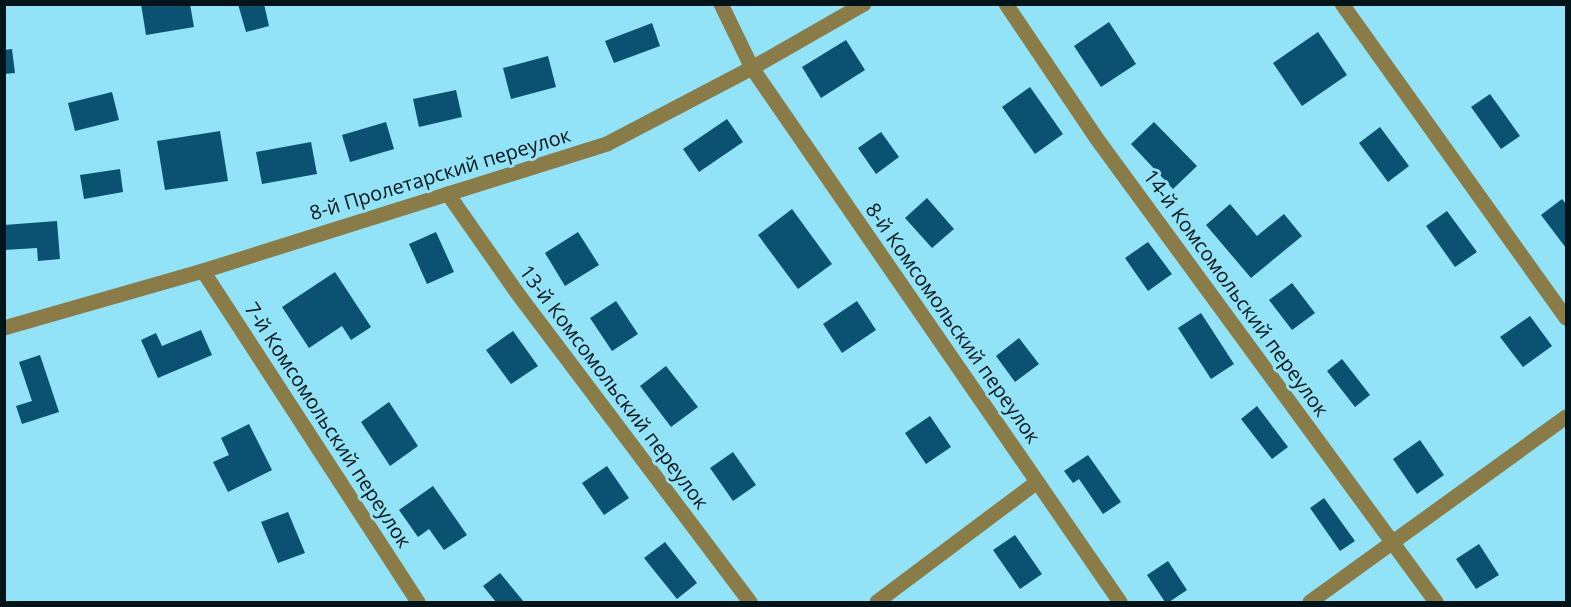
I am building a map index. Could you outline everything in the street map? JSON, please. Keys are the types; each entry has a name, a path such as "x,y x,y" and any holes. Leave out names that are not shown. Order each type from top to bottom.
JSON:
{"street":[{"name":"8-й Комсомольский переулок","path":"721,4 752,68 1120,603"},
{"name":"8-й Пролетарский переулок","path":"4,328 202,271 607,144 752,68 864,4"},
{"name":"14-й Комсомольский переулок","path":"1006,4 1097,139 1436,603"},
{"path":"1342,4 1566,318"},
{"name":"13-й Комсомольский переулок","path":"448,194 518,294 750,603"},
{"name":"7-й Комсомольский переулок","path":"202,271 418,603"},
{"path":"1310,603 1566,417"},
{"path":"877,603 1037,482"}],"building":[{"path":"141,4 190,4 194,27 146,35"},
{"path":"238,4 264,4 269,26 246,32"},
{"path":"1109,22 1136,64 1101,87 1074,46"},
{"path":"652,23 660,46 614,63 605,41"},
{"path":"1318,32 1347,75 1302,106 1273,63"},
{"path":"846,40 865,70 821,98 802,67"},
{"path":"12,49 15,73 4,74 4,50"},
{"path":"548,56 556,87 511,99 503,68"},
{"path":"1030,87 1063,134 1035,154 1002,107"},
{"path":"456,90 462,117 419,127 413,99"},
{"path":"112,92 119,120 75,131 68,103"},
{"path":"1490,94 1520,136 1501,149 1471,107"},
{"path":"727,119 743,142 699,172 683,149"},
{"path":"386,122 394,149 350,162 342,135"},
{"path":"1154,122 1197,166 1173,189 1131,144"},
{"path":"1380,127 1409,166 1388,182 1359,143"},
{"path":"220,131 228,181 165,190 157,141"},
{"path":"881,132 899,157 876,174 858,148"},
{"path":"311,142 317,174 262,184 256,152"},
{"path":"120,169 123,192 84,199 80,175"},
{"path":"927,198 954,229 932,248 905,218"},
{"path":"1562,199 1566,204 1566,248 1541,215"},
{"path":"1230,204 1257,236 1284,214 1302,236 1251,278 1206,225"},
{"path":"792,209 832,264 798,289 758,235"},
{"path":"1447,211 1477,252 1455,267 1426,226"},
{"path":"57,221 60,259 38,261 37,248 4,250 4,225"},
{"path":"436,232 454,272 427,284 409,244"},
{"path":"578,232 599,265 565,286 545,253"},
{"path":"1148,242 1172,274 1148,291 1125,258"},
{"path":"335,272 371,327 351,340 342,326 309,348 282,307"},
{"path":"1292,283 1315,313 1292,330 1269,300"},
{"path":"616,301 638,334 612,351 590,318"},
{"path":"857,301 876,330 842,353 823,324"},
{"path":"1201,313 1234,364 1211,379 1178,328"},
{"path":"1530,316 1552,346 1523,367 1500,337"},
{"path":"201,330 212,355 158,378 141,340 156,333 162,346"},
{"path":"513,331 538,366 511,384 486,350"},
{"path":"1019,338 1039,364 1015,382 996,356"},
{"path":"40,355 59,412 22,424 16,406 32,401 19,362"},
{"path":"1342,359 1370,395 1355,407 1327,371"},
{"path":"666,366 698,407 671,427 640,386"},
{"path":"389,402 418,446 390,466 361,422"},
{"path":"1257,406 1288,447 1272,459 1241,419"},
{"path":"930,416 951,447 926,464 905,433"},
{"path":"249,424 272,470 228,492 213,462 229,455 221,438"},
{"path":"1420,440 1444,475 1417,494 1393,459"},
{"path":"733,452 756,485 733,501 710,468"},
{"path":"1088,455 1121,502 1103,514 1079,479 1073,483 1064,471"},
{"path":"607,466 629,498 604,515 582,483"},
{"path":"433,486 467,535 444,550 429,529 418,537 399,510"},
{"path":"1324,498 1355,541 1340,551 1310,508"},
{"path":"288,512 305,553 278,563 261,522"},
{"path":"1015,535 1042,574 1020,589 993,550"},
{"path":"665,542 697,583 677,599 644,558"},
{"path":"1479,544 1499,575 1476,589 1456,559"},
{"path":"1168,561 1187,590 1169,602 1165,602 1147,575"},
{"path":"500,573 524,602 496,602 483,586"}]}
